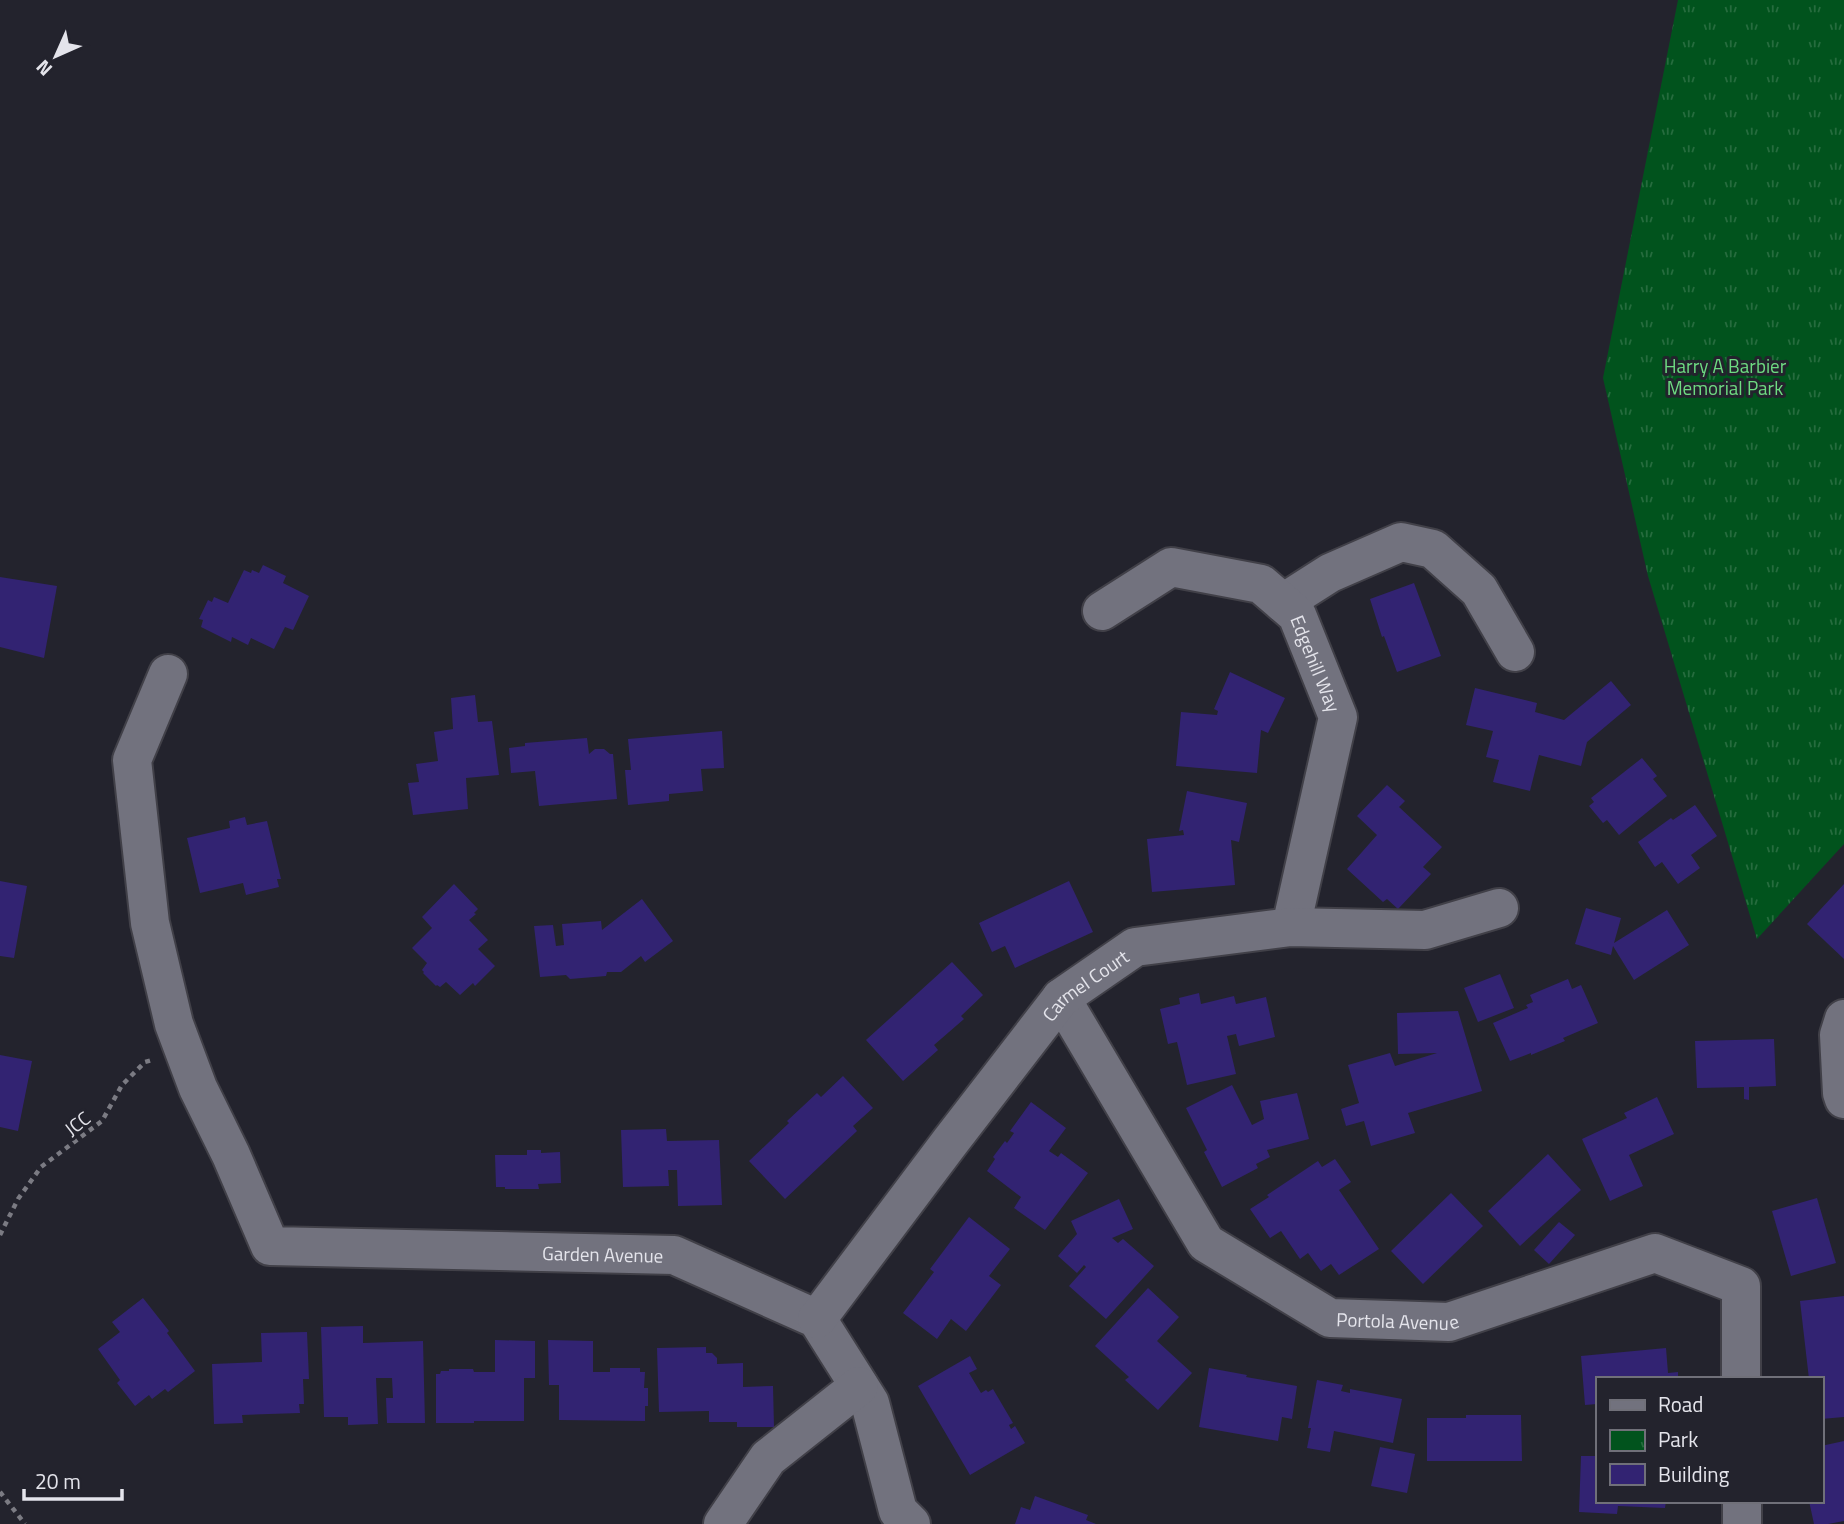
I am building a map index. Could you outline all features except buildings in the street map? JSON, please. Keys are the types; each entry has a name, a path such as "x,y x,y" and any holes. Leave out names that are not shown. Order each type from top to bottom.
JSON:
{"street":[{"path":"1283,603 1331,573 1401,542 1433,549 1479,590 1515,652"},
{"name":"Edgehill Way","path":"1102,611 1171,567 1261,584 1297,615 1338,717 1291,927"},
{"path":"168,674 132,760 150,923 174,1024 183,1049"},
{"name":"Carmel Court","path":"817,1319 1061,998 1135,947 1291,927 1425,930 1499,908"},
{"name":"Portola Avenue","path":"1061,998 1206,1243 1330,1318 1449,1322 1655,1253 1741,1286 1741,1377"},
{"path":"1844,1019 1839,1035 1844,1099"},
{"name":"Garden Avenue","path":"183,1049 270,1246 674,1255 817,1319"},
{"path":"817,1319 870,1403 898,1511 911,1524"},
{"path":"723,1524 768,1458 859,1386"},
{"path":"1741,1503 1742,1524"}],"path":[{"name":"JCC","path":"0,1235 18,1199 41,1167 102,1121 122,1085 145,1062 183,1049"},
{"path":"0,1492 25,1524"}],"green space":[{"name":"Harry A Barbier Memorial Park","path":"1678,0 1844,0 1844,844 1757,939 1648,576 1603,378"}]}
